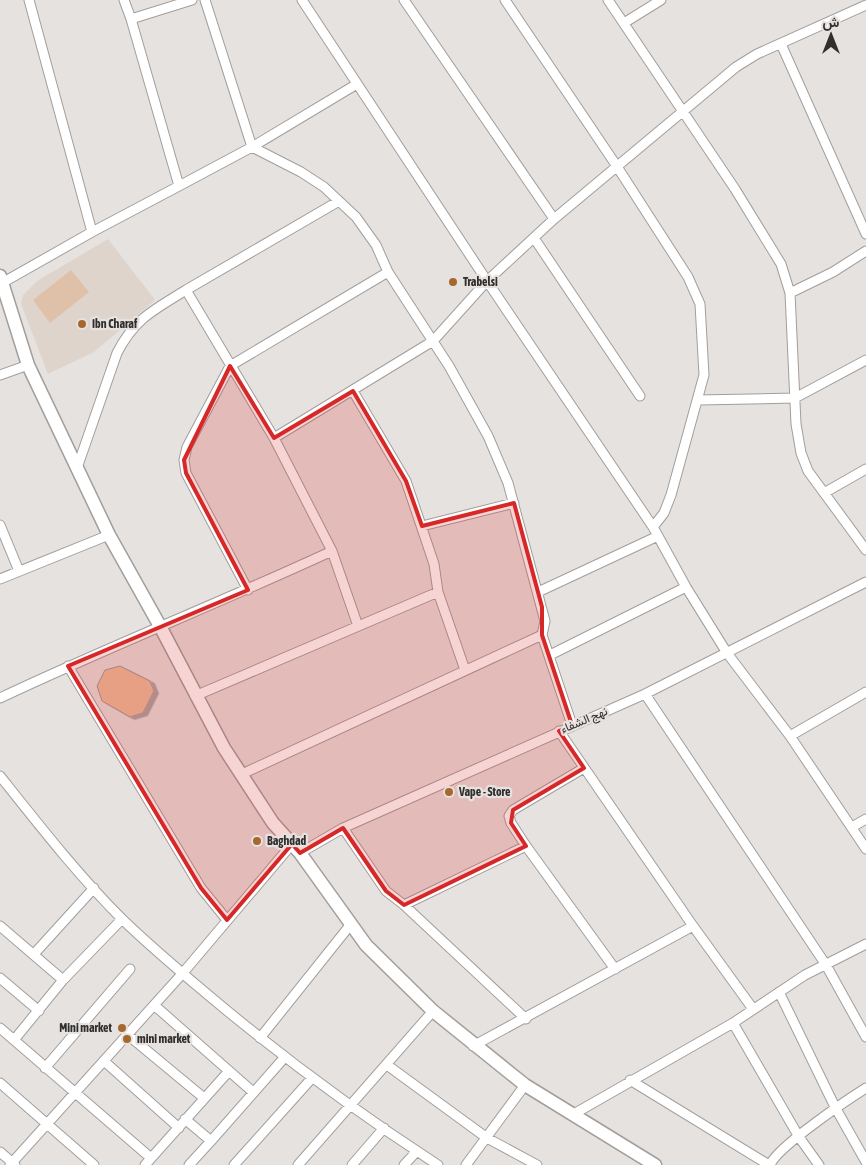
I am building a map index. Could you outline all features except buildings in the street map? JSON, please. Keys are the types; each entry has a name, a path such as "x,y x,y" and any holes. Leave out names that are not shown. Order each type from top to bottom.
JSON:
{"street":[{"path":"29,0 92,232"},
{"path":"124,0 179,186"},
{"path":"131,19 192,0"},
{"path":"205,0 252,147 301,172 324,187 356,217 376,245 388,272 433,342 488,436 514,503 545,621 542,634 572,725"},
{"path":"302,0 487,281 653,527 686,587 727,653 790,736 866,849"},
{"path":"404,0 554,219"},
{"path":"505,0 616,165 688,277 700,304 704,375 671,495 664,513 653,527"},
{"path":"608,0 682,110 781,264 790,293 796,424 801,453 808,471 866,550"},
{"path":"624,23 661,0"},
{"path":"274,438 433,342 487,281 554,219 616,165 736,67 866,5"},
{"path":"781,44 866,234"},
{"path":"357,84 252,147 1,280 28,365 108,535 161,628 195,696 224,748 273,823 296,848 366,945 432,1011 473,1046 524,1085 656,1165"},
{"path":"77,468 117,353 125,336 142,317 339,201"},
{"path":"534,238 640,396"},
{"path":"790,293 834,272 866,251"},
{"path":"248,590 186,472 184,460 188,448 230,366 388,272"},
{"path":"186,290 274,438 332,551 358,626"},
{"path":"698,400 795,398 866,360"},
{"path":"0,375 28,365"},
{"path":"353,391 406,481 434,564 438,592 465,670"},
{"path":"824,493 866,469"},
{"path":"422,526 514,503"},
{"path":"0,526 19,571"},
{"path":"0,579 108,535"},
{"path":"538,592 658,536"},
{"path":"0,698 68,666 161,628 332,551"},
{"name":"نهج الشفاء","path":"13,1164 47,1123 182,974 227,920 296,848 559,730 645,694 866,582"},
{"path":"550,654 686,587"},
{"path":"195,696 438,592"},
{"path":"242,774 542,634"},
{"path":"68,666 201,888 227,920"},
{"path":"790,736 866,692"},
{"path":"645,694 826,964 866,1037"},
{"path":"559,730 693,926 753,1009"},
{"path":"584,768 513,810 509,816 511,823 526,846 615,969"},
{"path":"0,792 2,779"},
{"path":"2,779 47,837 122,919 182,974 284,1058 350,1106 438,1165"},
{"path":"852,827 866,819"},
{"path":"343,828 382,886 526,1019"},
{"path":"404,905 526,846"},
{"path":"34,954 94,888"},
{"path":"14,1040 63,980 122,919"},
{"path":"260,1038 351,924"},
{"path":"0,926 63,980"},
{"path":"473,1046 526,1019 693,926"},
{"path":"572,1115 630,1080 733,1023 779,992 826,964 866,944"},
{"path":"44,1068 130,969"},
{"path":"0,978 39,1011"},
{"path":"779,992 835,1107 866,1162"},
{"path":"154,1005 253,1092"},
{"path":"298,1165 432,1011"},
{"path":"733,1023 799,1137 819,1165"},
{"path":"0,1028 44,1068 76,1093 148,1162 229,1071"},
{"path":"128,1035 204,1098"},
{"path":"189,1165 284,1058"},
{"path":"104,1061 179,1128"},
{"path":"386,1065 487,1138 537,1165"},
{"path":"234,1165 312,1078"},
{"path":"630,1080 770,1165 799,1137 835,1107 866,1088"},
{"path":"0,1083 94,1165"},
{"path":"466,1165 524,1085"},
{"path":"185,1119 211,1140"},
{"path":"352,1165 384,1128"},
{"path":"404,1165 417,1150"},
{"path":"0,1152 13,1164"}],"highlighted area":[{"path":"230,366 274,438 353,391 406,481 422,526 514,503 542,607 542,635 572,725 559,731 584,768 513,810 511,823 526,846 404,905 386,891 343,828 300,853 292,844 227,920 201,888 68,666 248,590 186,473 184,460"}],"shaded area":[{"path":"108,239 155,300 94,352 48,374 21,304 23,295 37,281"},
{"path":"71,270 89,292 50,323 33,300"}],"place":[{"name":"Trabelsi","path":"453,282"},
{"name":"Ibn Charaf","path":"82,324"},
{"name":"Vape - Store","path":"449,792"},
{"name":"Baghdad","path":"257,841"},
{"name":"Mini market","path":"122,1028"},
{"name":"mini market","path":"127,1039"}]}
